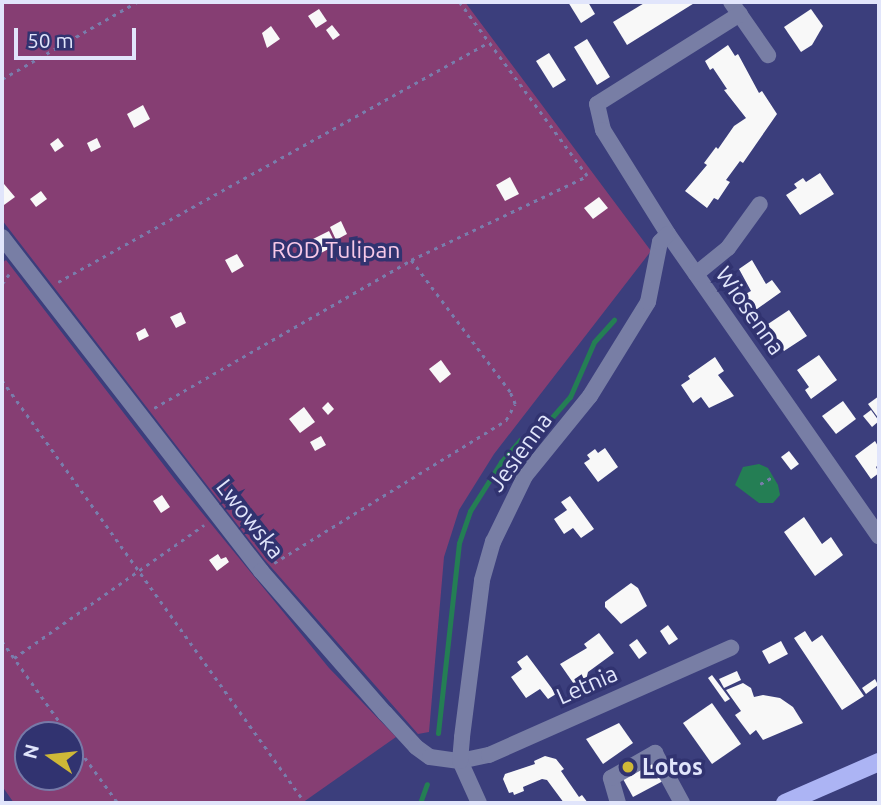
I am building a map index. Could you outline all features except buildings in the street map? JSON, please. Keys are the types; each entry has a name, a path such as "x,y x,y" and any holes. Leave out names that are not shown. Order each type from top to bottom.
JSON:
{"main road":[{"path":"785,803 879,762"}],"street":[{"path":"736,8 768,55"},
{"name":"Wiosenna","path":"736,8 597,104 603,130 668,234 879,537"},
{"path":"696,274 727,247 760,204"},
{"name":"Jesienna","path":"460,761 482,580 493,542 525,476 590,396 648,302 660,242 668,234"},
{"name":"Lwowska","path":"5,247 42,290 261,571 416,747 430,757 460,761"},
{"name":"Letnia","path":"460,761 489,755 731,648"},
{"path":"618,803 611,778 654,753 682,803"},
{"path":"460,761 479,803"}],"path":[{"path":"2,79 137,2"},
{"path":"139,417 411,260 587,176 459,2"},
{"path":"42,290 489,42"},
{"path":"261,571 506,420 515,404 510,392 411,260"},
{"path":"2,380 141,570 304,801"},
{"path":"760,484 772,478"},
{"path":"14,658 218,514"},
{"path":"2,641 58,721"},
{"path":"84,757 118,803"}],"green space":[{"name":"ROD Tulipan","path":"2,2 465,2 651,251 494,454 459,510 444,557 429,732 418,734 264,559 2,220"},
{"path":"6,260 176,481 329,668 396,737 302,803 14,803 2,786 2,263"}],"shaded area":[{"path":"759,464 768,468 778,485 780,495 773,503 759,503 735,485 743,467"}],"waterway":[{"path":"438,733 459,543 470,511 501,462 520,440 547,423 570,397 594,342 614,320"},
{"path":"420,803 427,784"}],"place":[{"name":"Lotos","path":"628,767"}]}
